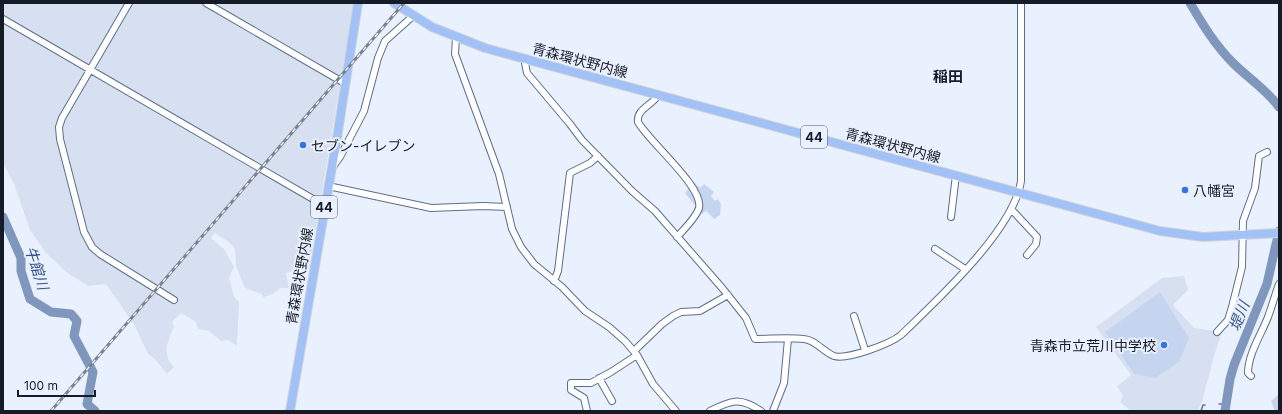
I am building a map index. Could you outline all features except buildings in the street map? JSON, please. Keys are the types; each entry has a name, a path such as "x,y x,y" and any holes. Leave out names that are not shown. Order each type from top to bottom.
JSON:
{"main road":[{"name":"青森環状野内線","path":"290,411 346,84 358,3"},
{"name":"青森環状野内線","path":"394,3 413,16 456,38 658,95 1173,234 1203,237 1279,233"}],"street":[{"path":"129,3 62,118 59,127 60,138 84,232 92,247 100,254 174,300"},
{"path":"206,3 346,84"},
{"path":"524,58 527,73 582,140 636,195 655,211 746,318 755,339 810,340 828,353 840,357 865,350 897,338 965,269 993,237 1011,209 1021,181 1021,3"},
{"path":"331,169 340,157 364,111 378,58 385,41 413,16"},
{"path":"3,19 325,206"},
{"path":"456,38 455,54 499,174 512,229 525,254 585,310 609,327 635,353 653,384 676,411"},
{"path":"658,95 655,100 641,111 637,118 638,122 658,148 692,184 699,204 698,211 677,237"},
{"path":"1217,332 1228,320 1232,308 1242,267 1247,235 1243,221 1255,188 1259,156 1267,152"},
{"path":"554,281 558,271 570,173 590,163 598,156"},
{"path":"951,217 956,175"},
{"path":"328,186 431,208 483,206 507,207"},
{"path":"1011,209 1030,227 1037,237 1036,244 1027,255"},
{"path":"935,249 965,269"},
{"path":"1251,376 1248,373 1248,368 1279,284"},
{"path":"587,411 584,398 570,390 570,384 575,382 591,383 635,353 662,324 673,316 681,312 700,311 728,295"},
{"path":"854,316 865,350"},
{"path":"773,411 784,383 788,339"},
{"path":"599,378 612,401"},
{"path":"710,411 728,403 741,401 748,403 761,411"}],"shaded area":[{"path":"3,3 354,3 309,268 286,273 289,288 281,288 271,295 263,297 262,294 245,288 236,266 235,249 230,243 215,233 211,238 224,249 234,267 229,277 234,297 239,302 237,346 227,340 221,341 209,331 198,329 196,322 181,313 172,322 174,326 166,348 168,359 174,367 167,374 154,358 148,354 135,326 106,284 88,286 65,271 46,253 30,230 14,184 3,163"},
{"path":"694,182 700,188 704,184 714,192 711,196 715,201 718,199 721,204 720,215 714,219 706,211 702,214 685,193"},
{"name":"青森市立荒川中学校","path":"1184,276 1188,290 1173,305 1194,328 1222,332 1202,402 1197,411 1131,411 1120,402 1123,396 1117,386 1131,375 1096,327 1162,278"},
{"path":"1160,292 1189,338 1179,362 1155,378 1134,374 1105,332"},
{"path":"1279,394 1279,411 1275,411 1271,401"}],"waterway":[{"name":"堤川","path":"1190,3 1221,49 1279,107"},
{"name":"牛館川","path":"3,217 21,258 21,271 30,299 51,312 71,314 77,321 74,336 93,372 87,404 95,411"},
{"name":"堤川","path":"1225,411 1230,379 1234,365 1267,284 1279,231"},
{"name":"堤川","path":"1219,404 1226,404"},
{"path":"1201,411 1203,405 1205,405"}],"railway":[{"path":"51,411 404,3"}],"place":[{"name":"セブン-イレブン","path":"303,145"},
{"name":"八幡宮","path":"1185,190"},
{"name":"青森市立荒川中学校","path":"1164,345"}],"district":[{"name":"稲田","path":"948,76"}]}
